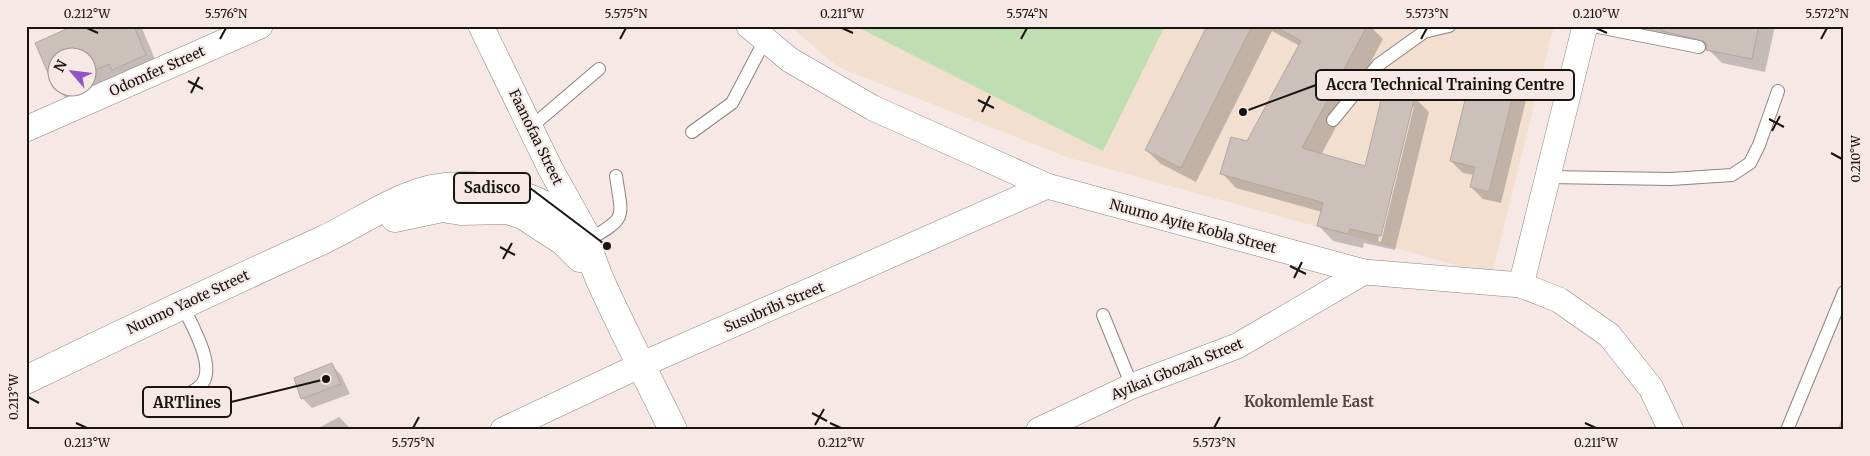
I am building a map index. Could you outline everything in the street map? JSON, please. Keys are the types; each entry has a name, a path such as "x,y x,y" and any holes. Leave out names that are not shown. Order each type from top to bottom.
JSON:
{"main road":[{"name":"Nuumo Yaote Street","path":"26,380 182,304 351,227 408,196 434,189 488,187 523,196 553,211 574,226 589,243 600,279"},
{"name":"Nuumo Yaote Street","path":"351,227 442,208 461,211 506,210 523,215 563,241 600,279"},
{"path":"600,279 673,430"}],"street":[{"name":"Odomfer Street","path":"26,129 260,26"},
{"name":"Faanofaa Street","path":"481,26 589,243"},
{"path":"1521,285 1585,26"},
{"name":"Nuumo Ayite Kobla Street","path":"757,33 790,60 873,108 1047,186 1364,272 1521,285 1559,300 1609,335 1651,388 1671,430"},
{"name":"Susubribi Street","path":"503,430 641,364 1047,186"},
{"name":"Ayikai Gbozah Street","path":"1039,430 1132,386 1237,346 1364,272"}],"lane":[{"path":"1333,120 1378,65 1424,32 1449,26"},
{"path":"1593,26 1699,47"},
{"path":"692,132 732,103 757,33"},
{"path":"530,127 599,69"},
{"path":"1548,176 1670,179 1732,174 1750,163 1759,145 1778,91"},
{"path":"589,243 614,225 619,219 621,213 616,176"},
{"path":"1787,430 1844,292"},
{"path":"168,403 200,387 207,374 207,361 182,304"},
{"path":"1102,315 1132,386"}],"shaded area":[{"path":"790,26 1554,26 1492,275 1069,158 838,67"}],"green space":[{"path":"855,26 1165,26 1103,151"}],"building":[{"path":"73,26 134,26 146,55 112,70 109,64 98,69 98,48 48,48 48,73 35,43"},
{"path":"1207,26 1252,26 1181,168 1145,150"},
{"path":"1274,26 1367,26 1302,148 1365,166 1384,88 1415,96 1381,236 1350,229 1348,234 1317,226 1323,203 1220,174 1231,137 1247,141 1301,41"},
{"path":"1662,26 1759,26 1752,59 1706,50 1707,44 1704,41 1662,31"},
{"path":"1496,82 1515,87 1489,192 1470,187 1475,167 1450,161 1468,88 1493,94"},
{"path":"332,363 341,384 301,399 294,378"}],"place":[{"name":"Accra Technical Training Centre","path":"1243,112"},
{"name":"Sadisco","path":"607,246"},
{"name":"ARTlines","path":"326,379"}],"district":[{"name":"Kokomlemle East","path":"1309,401"}]}
